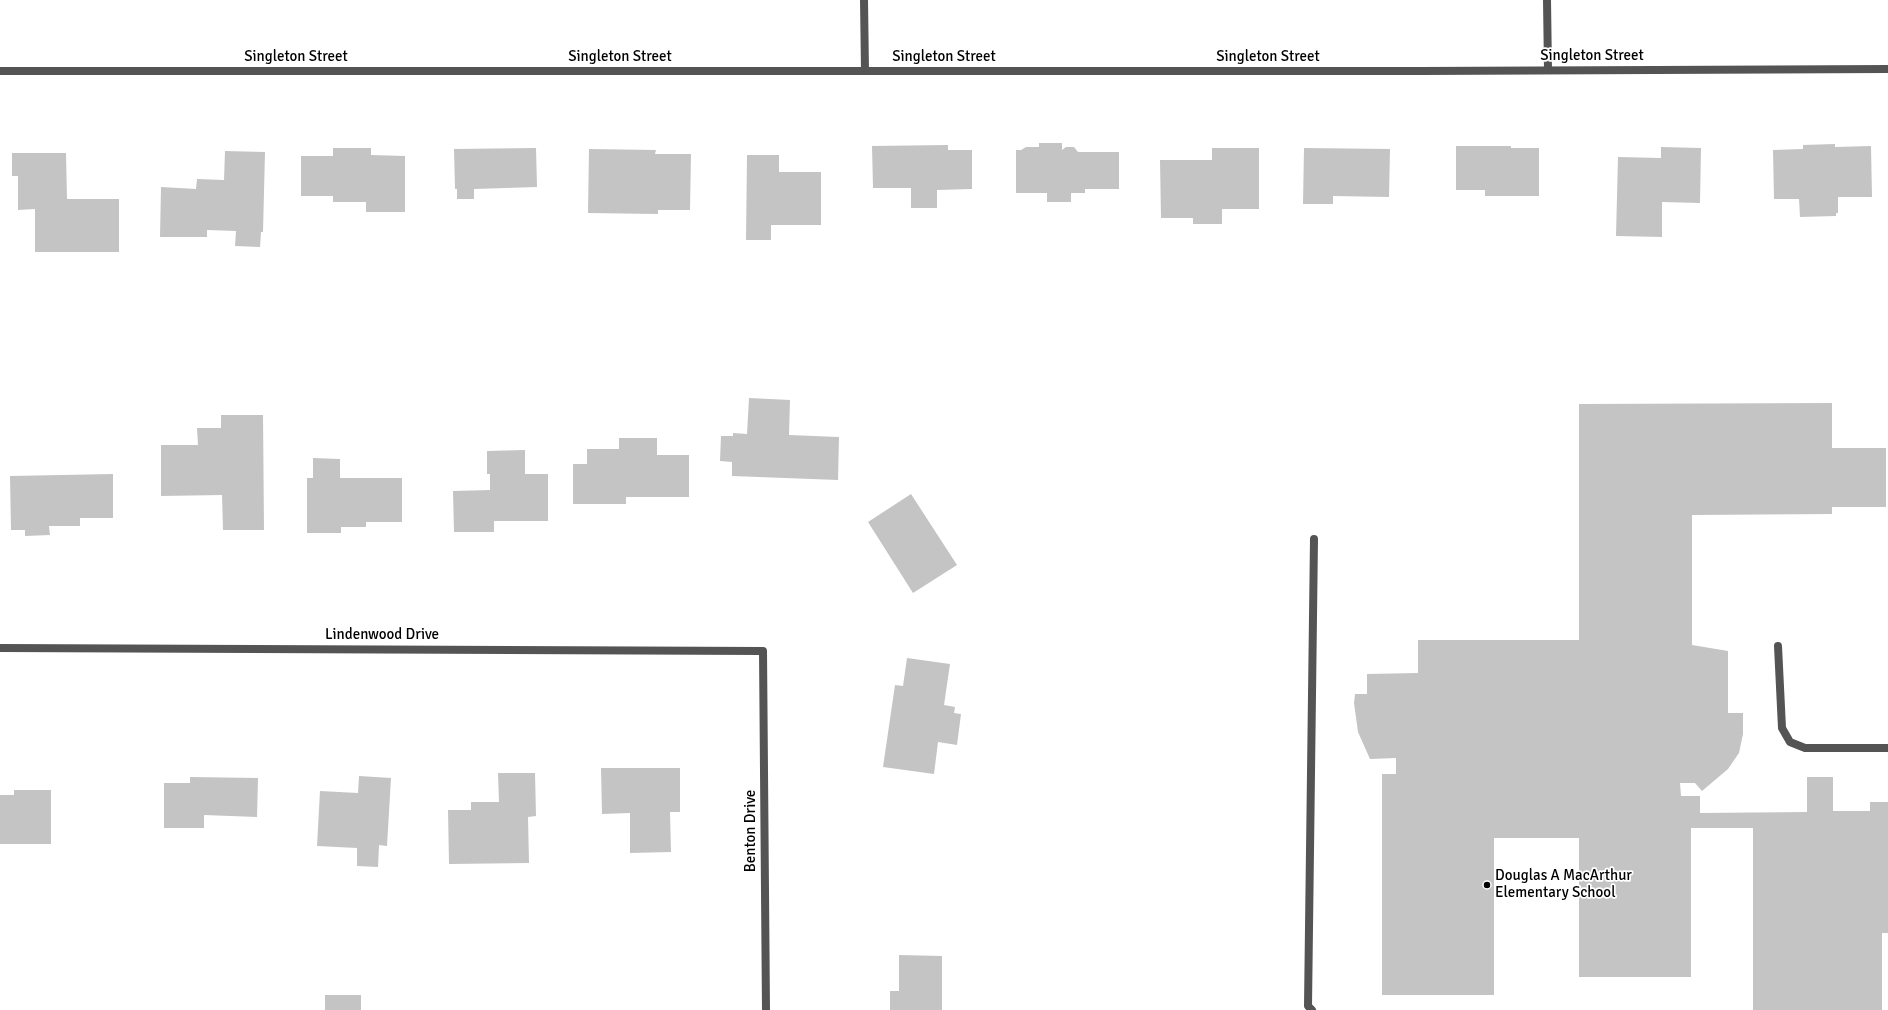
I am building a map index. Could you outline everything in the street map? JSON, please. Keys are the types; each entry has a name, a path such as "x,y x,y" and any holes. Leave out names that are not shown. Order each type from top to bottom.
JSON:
{"street":[{"path":"864,0 865,71"},
{"path":"1547,0 1548,70"},
{"name":"Singleton Street","path":"0,71 1888,69"},
{"path":"1312,1010 1308,1006 1314,539"},
{"path":"1778,646 1782,728 1790,742 1805,748 1888,748"},
{"name":"Lindenwood Drive","path":"0,648 764,651"},
{"name":"Benton Drive","path":"764,651 766,1010"}],"building":[{"path":"1039,143 1062,143 1062,150 1066,147 1074,147 1078,152 1119,152 1119,189 1085,189 1085,193 1071,193 1071,202 1047,202 1047,193 1016,193 1016,150 1021,150 1026,147 1039,147"},
{"path":"1835,144 1835,147 1871,146 1872,197 1838,197 1838,213 1836,213 1836,216 1800,217 1799,199 1774,199 1773,150 1803,149 1803,145"},
{"path":"948,145 948,150 972,150 972,189 937,190 937,208 911,208 911,188 873,188 872,146"},
{"path":"1456,146 1511,146 1511,148 1539,148 1539,196 1485,196 1485,190 1456,190"},
{"path":"1661,147 1701,148 1700,203 1662,202 1662,237 1616,236 1618,157 1661,158"},
{"path":"333,148 371,148 371,155 405,156 405,212 366,212 366,202 333,202 333,196 301,196 301,156 333,156"},
{"path":"536,148 537,187 474,189 474,199 457,199 457,189 455,189 454,149"},
{"path":"1212,148 1259,148 1259,209 1222,209 1222,224 1193,224 1193,218 1161,218 1160,160 1212,160"},
{"path":"1304,148 1390,149 1389,197 1333,196 1333,204 1303,204"},
{"path":"589,149 656,150 655,154 691,154 690,210 658,210 658,214 588,213"},
{"path":"225,151 265,152 263,232 261,232 260,247 235,246 236,231 207,230 207,237 160,237 161,187 196,189 197,179 224,180"},
{"path":"12,153 66,153 67,199 119,199 119,252 35,252 35,209 18,210 18,176 12,176"},
{"path":"747,155 779,155 779,172 821,172 821,225 771,225 771,240 746,240"},
{"path":"749,398 790,400 789,435 839,437 838,480 732,476 732,462 720,461 721,436 733,436 733,433 747,434"},
{"path":"1832,403 1832,448 1886,448 1886,507 1832,507 1832,514 1692,515 1692,645 1728,651 1728,713 1743,713 1743,734 1739,753 1728,769 1702,791 1695,783 1680,783 1681,796 1700,796 1700,813 1807,812 1807,777 1833,777 1833,811 1870,811 1870,802 1888,802 1888,933 1882,933 1882,1010 1753,1010 1753,828 1691,828 1691,977 1579,977 1579,838 1494,838 1494,995 1382,995 1382,774 1396,774 1396,758 1370,759 1358,732 1354,703 1355,694 1367,694 1367,674 1418,673 1418,640 1579,640 1579,404"},
{"path":"221,415 263,415 264,530 223,530 222,495 161,496 161,445 198,445 197,428 221,428"},
{"path":"619,438 657,438 657,455 689,455 689,497 626,497 626,504 573,504 573,464 587,464 587,449 619,449"},
{"path":"525,450 525,474 548,474 548,521 494,521 494,532 454,532 453,491 490,490 490,474 487,474 487,451"},
{"path":"313,458 340,459 340,478 402,478 402,522 366,522 366,527 341,527 341,533 307,533 307,478 313,478"},
{"path":"113,474 113,518 80,518 80,526 49,526 50,535 25,536 25,530 11,530 10,476"},
{"path":"911,494 957,565 913,593 868,522"},
{"path":"907,658 950,664 944,705 955,707 954,713 961,714 957,745 938,742 934,774 883,767 895,685 903,686"},
{"path":"601,768 680,768 680,812 670,812 671,852 630,853 630,813 602,814"},
{"path":"498,773 535,773 536,816 528,817 529,863 449,864 448,810 471,810 471,802 499,802"},
{"path":"359,776 391,778 387,846 379,845 378,867 357,866 357,848 317,846 320,791 358,793"},
{"path":"190,777 258,778 257,817 204,815 204,828 164,828 164,783 190,783"},
{"path":"14,790 51,790 51,844 0,844 0,795 14,795"},
{"path":"899,955 942,956 942,1010 890,1010 890,991 899,991"},
{"path":"325,995 361,995 361,1010 325,1010"}],"place":[{"name":"Douglas A MacArthur Elementary School","path":"1487,885"}]}
